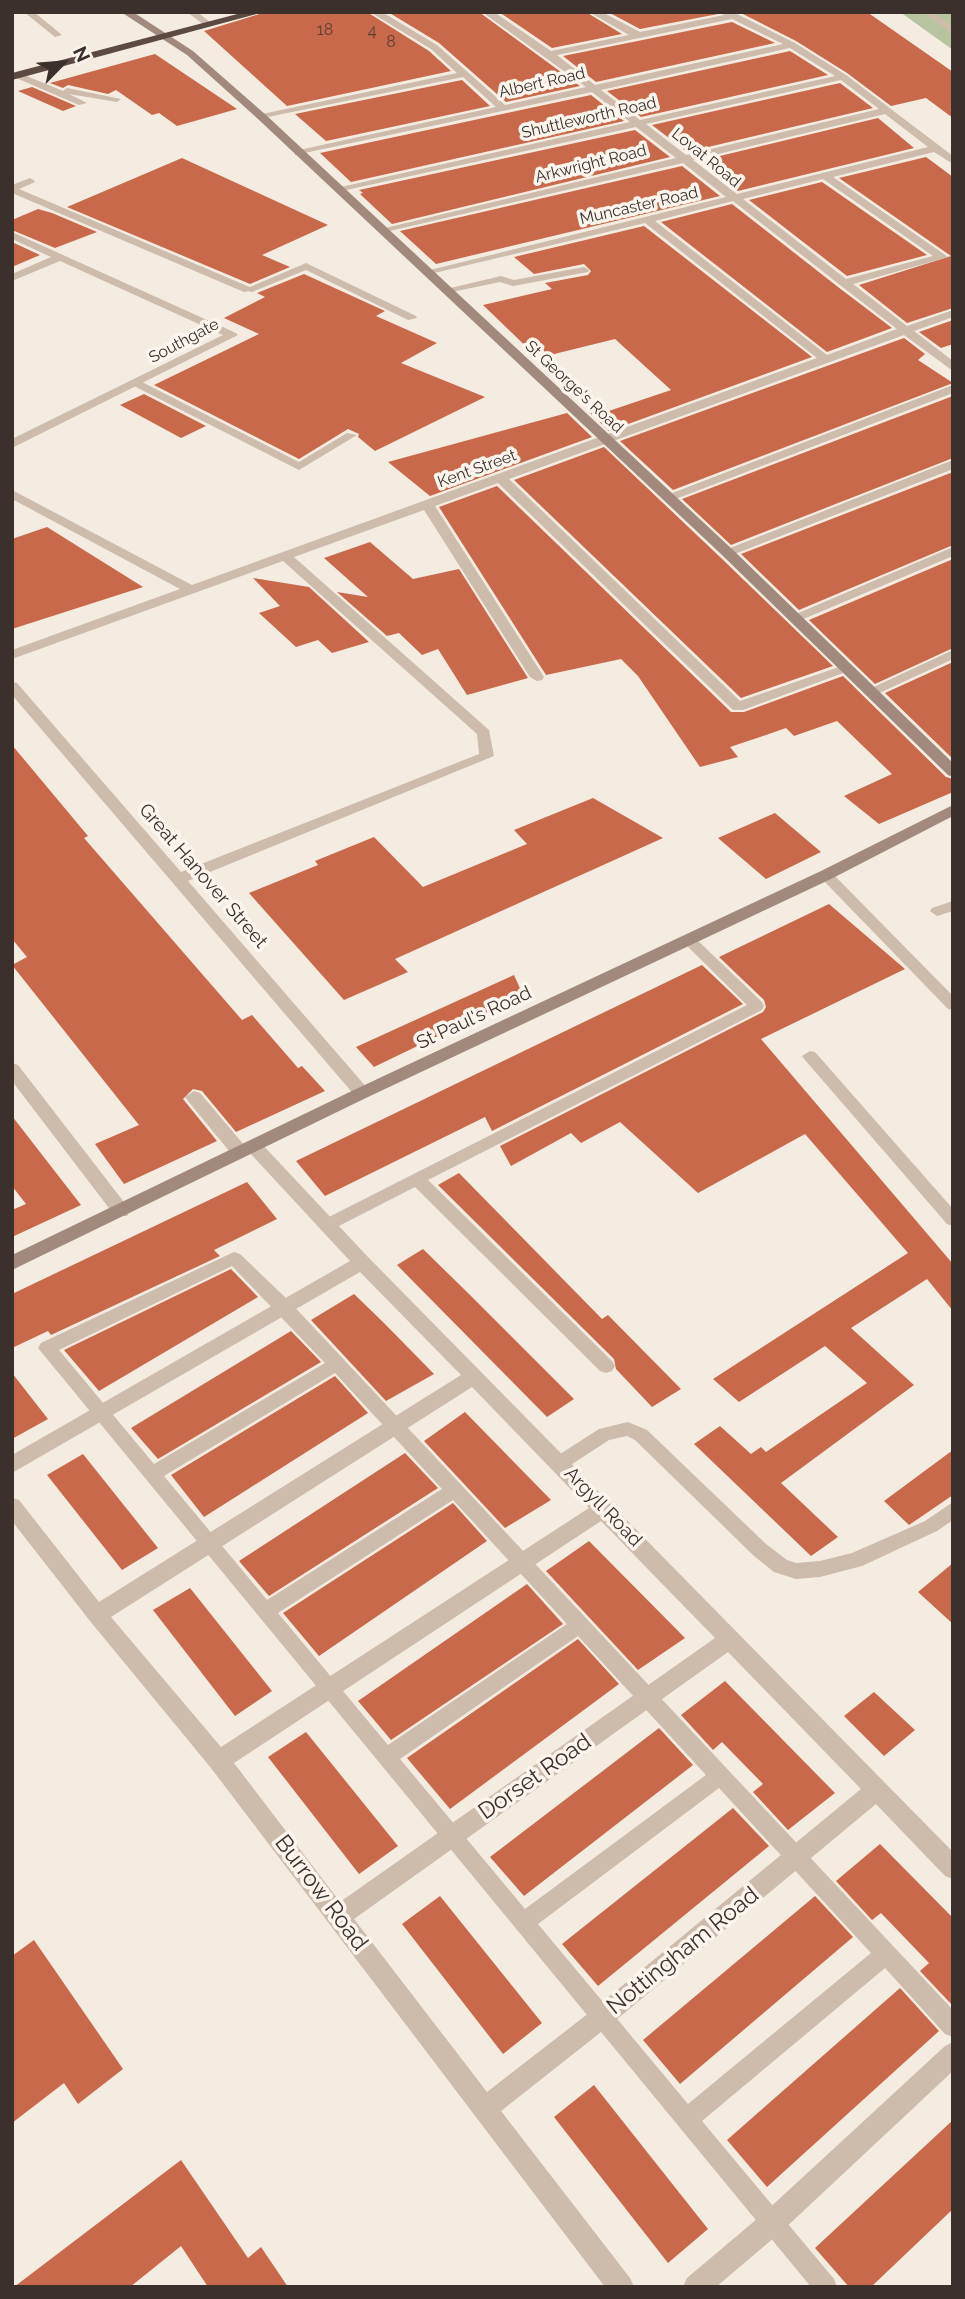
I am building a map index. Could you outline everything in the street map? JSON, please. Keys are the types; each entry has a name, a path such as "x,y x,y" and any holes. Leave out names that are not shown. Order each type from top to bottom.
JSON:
{"highway":[{"path":"15,76 259,12"}],"street":[{"name":"St George's Road","path":"126,12 190,53 262,117 796,617 953,772"},
{"path":"375,12 434,47 503,108"},
{"name":"Lovat Road","path":"486,12 549,54 733,200 953,367"},
{"path":"594,12 639,36"},
{"path":"549,54 729,14 792,45 843,77 953,161"},
{"name":"Albert Road","path":"299,153 792,45"},
{"path":"262,117 465,74"},
{"name":"Shuttleworth Road","path":"341,190 843,77"},
{"name":"Arkwright Road","path":"385,231 888,110"},
{"name":"Muncaster Road","path":"430,273 936,148"},
{"path":"825,176 942,257 844,283"},
{"path":"12,189 248,290"},
{"path":"648,220 825,359"},
{"name":"Southgate","path":"12,235 57,258 232,335 12,444"},
{"path":"12,278 57,258"},
{"name":"Kent Street","path":"12,655 953,313"},
{"path":"668,497 953,389"},
{"path":"727,552 953,464"},
{"path":"501,478 738,707 847,669"},
{"path":"12,494 191,590"},
{"path":"428,505 537,677"},
{"path":"796,617 953,551"},
{"path":"178,879 487,756 484,733 285,556"},
{"path":"870,692 953,654"},
{"name":"Great Hanover Street","path":"12,686 362,1093"},
{"name":"St Paul's Road","path":"12,1263 362,1093 689,940 953,810"},
{"path":"12,1069 121,1211"},
{"name":"Argyll Road","path":"194,1097 327,1225 953,1868"},
{"path":"12,1465 362,1262"},
{"path":"97,1615 475,1376"},
{"name":"Burrow Road","path":"12,1506 97,1615 219,1760 621,2287"},
{"path":"219,1760 604,1508"},
{"name":"Dorset Road","path":"339,1916 731,1639"},
{"name":"Nottingham Road","path":"485,2109 602,2017 877,1789"},
{"path":"696,2287 772,2222 953,2054"}],"lane":[{"path":"28,12 58,35"},
{"path":"191,12 210,25"},
{"path":"926,12 953,31"},
{"path":"15,76 82,103"},
{"path":"51,90 117,99"},
{"path":"12,189 30,181"},
{"path":"248,290 306,266 412,318"},
{"path":"447,290 501,279 513,284 584,270"},
{"path":"136,383 299,467 351,435"},
{"path":"826,874 953,1005"},
{"path":"937,911 953,906"},
{"path":"327,1225 419,1181 757,1006 689,940"},
{"path":"810,1056 953,1220"},
{"path":"419,1181 606,1366"},
{"path":"826,2287 47,1349 233,1258 283,1306 953,2026"},
{"path":"152,1474 337,1364"},
{"path":"560,1463 604,1434 628,1429 641,1435 760,1550 781,1566 796,1571 820,1569 855,1560 931,1526 953,1509"},
{"path":"266,1611 454,1490"},
{"path":"387,1757 580,1625"},
{"path":"524,1923 720,1776"},
{"path":"687,2119 885,1954"}],"green space":[{"path":"900,12 953,12 953,50"}],"building":[{"path":"266,12 367,12 429,51 451,71 287,106 204,31"},
{"path":"388,12 479,12 580,86 506,102 439,43"},
{"path":"499,12 586,12 622,34 552,48"},
{"path":"608,12 717,12 718,14 640,29"},
{"path":"739,12 867,12 953,72 953,118 926,98 891,106 847,73 796,41"},
{"path":"732,22 775,43 596,82 563,56"},
{"path":"790,51 828,75 641,117 607,91"},
{"path":"155,54 237,109 177,126 159,113 152,115 116,90 108,94 68,85 63,88 50,83"},
{"path":"462,80 490,106 326,141 295,114"},
{"path":"840,83 873,108 687,152 652,125"},
{"path":"32,87 76,106 63,111 18,91"},
{"path":"591,95 624,121 351,182 320,153"},
{"path":"878,118 914,148 738,191 699,161"},
{"path":"635,130 670,157 392,224 359,190"},
{"path":"926,157 953,177 953,308 907,323 859,285 951,256 839,178"},
{"path":"182,158 328,225 262,255 290,267 250,284 67,207"},
{"path":"682,166 720,196 436,264 400,231"},
{"path":"822,182 927,255 847,276 749,200"},
{"path":"732,204 892,328 827,352 661,222"},
{"path":"38,209 97,232 55,248 12,230 12,220"},
{"path":"644,226 812,357 609,431 587,410 597,415 671,390 615,339 538,358 483,305 552,289 545,283 588,275 591,271 584,264 534,274 514,257"},
{"path":"12,242 40,255 12,267"},
{"path":"304,274 385,311 376,316 437,343 401,363 485,397 375,451 358,437 359,434 348,429 299,459 154,385 259,334 224,318 265,297 257,293"},
{"path":"953,320 953,344 941,348 919,332"},
{"path":"904,338 925,354 918,360 953,383 673,490 620,441"},
{"path":"144,394 206,426 181,438 120,405"},
{"path":"953,396 953,458 731,545 682,499"},
{"path":"567,413 592,437 430,496 388,462"},
{"path":"604,447 833,666 741,698 514,480"},
{"path":"953,472 953,545 799,610 741,554"},
{"path":"497,486 731,712 744,712 843,676 946,777 953,779 953,792 879,824 844,796 892,774 837,721 794,736 786,728 730,747 738,757 700,767 638,676 621,659 546,675 439,507"},
{"path":"47,527 143,587 12,629 12,539"},
{"path":"370,542 413,579 459,569 528,678 467,695 438,649 422,655 399,633 387,636 337,592 368,597 324,558"},
{"path":"953,559 953,648 875,684 809,620"},
{"path":"253,578 309,587 369,642 332,653 318,640 296,647 259,613 280,606"},
{"path":"953,662 953,759 885,693"},
{"path":"12,745 88,836 84,838 242,1020 252,1015 298,1068 302,1066 325,1091 236,1132 202,1091 193,1089 183,1099 217,1141 124,1184 95,1144 139,1125 12,965 27,957 12,939"},
{"path":"593,798 663,838 395,959 408,972 344,1000 249,893 318,865 315,861 374,837 423,887 527,844 514,830"},
{"path":"775,813 821,852 766,879 718,838"},
{"path":"829,904 905,969 761,1039 953,1264 953,1311 927,1279 851,1328 914,1385 781,1483 838,1537 811,1556 694,1444 720,1426 751,1454 761,1447 766,1452 867,1383 825,1346 739,1402 713,1379 908,1253 805,1134 698,1193 620,1122 581,1143 571,1133 511,1166 500,1146 763,1012 766,1007 764,1000 719,957"},
{"path":"702,965 743,1004 492,1131 485,1117 325,1196 296,1161"},
{"path":"514,975 523,995 374,1067 356,1047"},
{"path":"12,1116 81,1205 12,1237 12,1210 26,1204 12,1186"},
{"path":"459,1173 602,1319 608,1315 681,1389 652,1407 616,1369 614,1359 438,1185"},
{"path":"247,1182 277,1219 214,1250 220,1256 51,1335 48,1331 12,1348 12,1294"},
{"path":"423,1249 574,1399 547,1417 397,1265"},
{"path":"231,1269 258,1297 99,1391 64,1350"},
{"path":"354,1294 434,1374 386,1401 311,1320"},
{"path":"291,1331 321,1362 158,1459 131,1428"},
{"path":"12,1373 48,1419 12,1439"},
{"path":"335,1376 368,1413 204,1517 171,1475"},
{"path":"465,1412 551,1500 505,1528 424,1441"},
{"path":"953,1450 953,1495 909,1525 884,1501"},
{"path":"405,1453 438,1488 269,1596 239,1561"},
{"path":"83,1454 158,1548 122,1570 47,1475"},
{"path":"453,1503 487,1541 319,1656 283,1613"},
{"path":"589,1541 685,1638 638,1670 546,1571"},
{"path":"953,1563 953,1624 918,1592"},
{"path":"527,1584 563,1624 391,1740 358,1701"},
{"path":"190,1588 272,1691 235,1716 153,1610"},
{"path":"578,1639 619,1684 450,1809 407,1758"},
{"path":"725,1681 835,1793 788,1830 753,1792 763,1784 722,1742 713,1750 681,1715"},
{"path":"874,1692 915,1730 884,1756 844,1716"},
{"path":"659,1728 693,1765 524,1896 490,1857"},
{"path":"306,1732 398,1846 359,1874 268,1757"},
{"path":"733,1808 769,1846 598,1986 562,1944"},
{"path":"880,1844 953,1918 953,2006 920,1971 929,1963 881,1913 872,1920 836,1881"},
{"path":"440,1896 542,2023 503,2054 402,1924"},
{"path":"815,1896 853,1937 680,2084 643,2040"},
{"path":"34,1940 123,2069 78,2104 64,2083 12,2123 12,1956"},
{"path":"900,1988 939,2031 767,2187 727,2140"},
{"path":"594,2085 708,2229 668,2263 554,2117"},
{"path":"953,2120 953,2209 871,2287 849,2287 815,2248"},
{"path":"181,2160 248,2258 261,2247 288,2287 208,2287 181,2246 130,2287 14,2287"}]}
